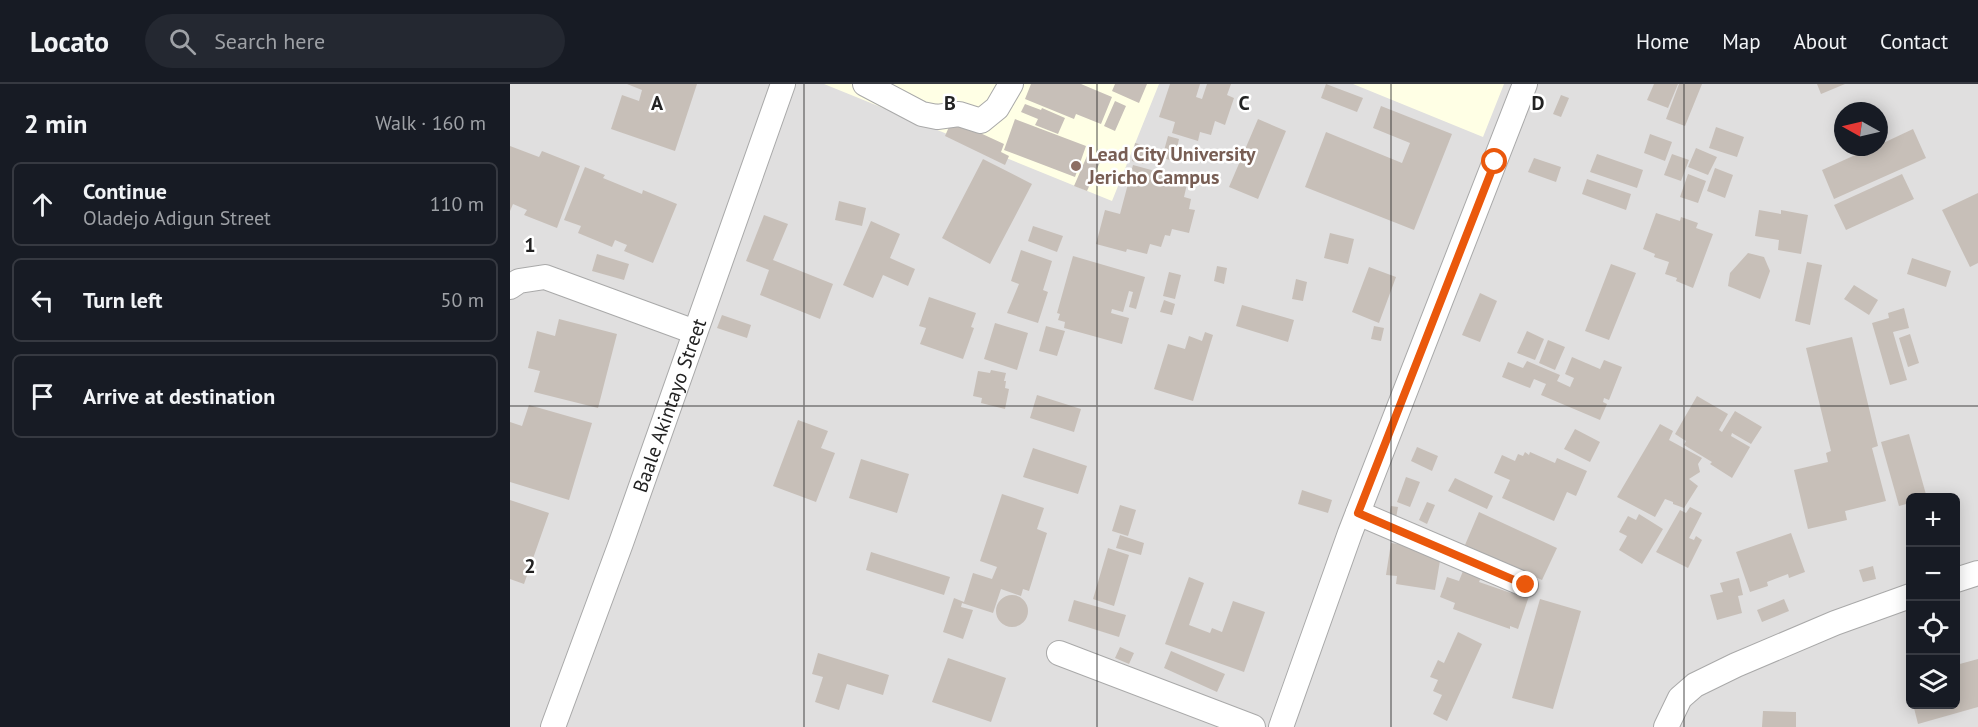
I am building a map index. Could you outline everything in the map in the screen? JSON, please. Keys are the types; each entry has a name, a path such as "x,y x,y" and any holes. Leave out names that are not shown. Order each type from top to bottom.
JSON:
{"street":[{"name":"Baale Akintayo Street","path":"553,727 621,543 783,84"},
{"path":"865,84 922,114 937,117 959,114 981,121 997,108 1011,84"},
{"path":"1281,727 1358,513 1525,84"},
{"path":"510,287 519,281 545,277 695,332"},
{"path":"1358,513 1526,585"},
{"path":"1960,579 1978,573"},
{"path":"1666,727 1680,698 1695,685 1791,642 1906,598"},
{"path":"1059,653 1253,727"}],"shaded area":[{"path":"510,84 1978,84 1978,727 510,727"},
{"name":"Lead City University Jericho Campus","path":"824,84 1159,84 1112,201"},
{"path":"1353,84 1504,84 1483,137"}],"building":[{"path":"627,84 697,84 675,151 611,129 622,95 639,101 642,90"},
{"path":"1031,84 1081,84 1112,97 1101,124 1076,114 1074,119 1025,99"},
{"path":"1115,84 1147,84 1139,103 1112,91"},
{"path":"1170,84 1200,84 1196,97 1202,99 1207,84 1231,84 1227,95 1234,98 1225,125 1215,121 1211,135 1200,132 1198,141 1172,133 1175,122 1159,117"},
{"path":"1326,84 1363,98 1357,112 1321,98"},
{"path":"1654,84 1678,84 1668,108 1647,100"},
{"path":"1679,84 1702,84 1685,126 1666,119"},
{"path":"1817,84 1845,84 1821,94"},
{"path":"1561,95 1569,98 1561,117 1553,114"},
{"path":"1115,101 1126,106 1115,131 1104,126"},
{"path":"1025,104 1041,110 1042,108 1065,118 1058,134 1035,125 1038,119 1021,112"},
{"path":"1381,106 1452,134 1414,230 1305,187 1326,132 1402,163 1410,143 1373,128"},
{"path":"1015,119 1086,146 1075,177 1004,150"},
{"path":"1258,119 1286,131 1258,199 1229,187"},
{"path":"952,120 1004,144 1001,152 1009,156 1005,165 945,136"},
{"path":"1716,127 1744,137 1737,157 1709,148"},
{"path":"1913,129 1926,158 1834,199 1822,170 1853,156 1888,156 1888,141"},
{"path":"1650,134 1672,142 1665,161 1644,153"},
{"path":"1168,136 1179,139 1174,161 1162,158"},
{"path":"1135,143 1147,146 1143,164 1132,161"},
{"path":"510,146 539,157 542,151 580,166 557,228 524,215 527,210 513,204 510,211"},
{"path":"1696,148 1717,157 1708,175 1688,167"},
{"path":"1597,154 1643,170 1637,188 1590,172"},
{"path":"1672,154 1689,160 1681,181 1664,175"},
{"path":"1087,156 1100,162 1087,191 1074,186"},
{"path":"1534,158 1561,167 1556,182 1528,172"},
{"path":"983,159 1032,184 990,264 942,238"},
{"path":"1133,165 1188,180 1184,197 1191,199 1189,209 1195,210 1189,233 1172,229 1170,236 1165,235 1161,247 1150,244 1147,254 1127,249 1126,252 1096,244 1105,210 1120,214"},
{"path":"585,167 605,175 603,178 642,194 643,190 677,204 653,263 624,251 627,245 615,240 612,247 578,233 581,226 564,220"},
{"path":"1715,168 1733,175 1725,198 1707,191"},
{"path":"1688,174 1706,181 1698,203 1680,197"},
{"path":"1902,174 1914,199 1846,230 1834,205"},
{"path":"1587,179 1631,194 1626,210 1582,194"},
{"path":"1978,193 1978,263 1970,267 1942,210"},
{"path":"839,201 866,208 862,226 835,220"},
{"path":"1759,210 1781,214 1781,210 1808,215 1801,254 1778,250 1779,240 1755,236"},
{"path":"1656,213 1680,221 1681,217 1698,223 1696,228 1713,234 1693,288 1665,274 1669,262 1654,257 1655,254 1643,249"},
{"path":"764,215 788,224 773,260 833,284 820,319 760,295 769,270 746,261"},
{"path":"871,221 900,234 890,258 915,269 908,286 883,275 873,298 843,285"},
{"path":"1033,226 1063,236 1057,252 1028,241"},
{"path":"1330,233 1354,239 1348,264 1324,258"},
{"path":"1021,250 1052,261 1043,290 1048,292 1038,323 1007,313 1019,284 1011,281"},
{"path":"1748,253 1764,257 1770,271 1760,299 1728,286 1730,273"},
{"path":"597,254 629,264 624,280 592,271"},
{"path":"1073,256 1145,277 1136,309 1129,307 1133,292 1129,291 1123,312 1112,309 1111,313 1129,318 1122,344 1064,328 1065,322 1058,320 1060,314 1057,313"},
{"path":"1912,258 1951,271 1946,287 1907,274"},
{"path":"1807,262 1822,265 1810,325 1795,321"},
{"path":"1611,264 1636,273 1609,340 1585,331"},
{"path":"1217,266 1227,268 1224,284 1214,281"},
{"path":"1369,267 1396,277 1379,323 1352,312"},
{"path":"1169,272 1181,275 1175,299 1163,296"},
{"path":"1296,279 1307,282 1303,301 1292,299"},
{"path":"1854,285 1878,300 1869,315 1844,299"},
{"path":"1480,293 1497,301 1480,342 1462,335"},
{"path":"929,297 976,313 971,327 974,328 963,359 920,344 926,328 919,326"},
{"path":"1164,300 1175,304 1172,315 1160,312"},
{"path":"1242,305 1294,320 1288,342 1236,326"},
{"path":"1904,308 1909,328 1893,332 1907,380 1890,385 1872,323 1889,318 1888,313"},
{"path":"722,315 751,325 747,338 717,328"},
{"path":"559,319 617,334 598,408 534,392 540,371 528,368 537,331 555,336"},
{"path":"995,323 1028,333 1017,370 984,359"},
{"path":"1046,326 1065,331 1057,356 1039,351"},
{"path":"1374,326 1384,328 1381,341 1371,339"},
{"path":"1527,331 1544,339 1535,360 1517,353"},
{"path":"1205,332 1213,335 1193,401 1154,389 1168,344 1185,349 1189,336 1202,341"},
{"path":"1910,334 1919,363 1908,367 1899,338"},
{"path":"1852,337 1878,446 1872,448 1886,501 1845,511 1847,520 1808,529 1794,470 1828,462 1826,453 1831,451 1806,348"},
{"path":"1548,340 1565,347 1555,370 1539,363"},
{"path":"1572,357 1600,369 1604,360 1622,367 1609,400 1604,398 1603,402 1607,404 1600,420 1541,395 1546,384 1534,379 1530,388 1502,377 1508,362 1523,368 1527,361 1560,375 1557,381 1570,387 1574,378 1565,374"},
{"path":"991,370 1006,373 1005,388 1009,389 1005,409 981,403 982,398 973,396 978,371 990,373"},
{"path":"1037,395 1081,409 1074,432 1030,418"},
{"path":"1697,396 1728,414 1719,430 1722,432 1735,411 1762,427 1751,444 1732,433 1731,436 1750,447 1732,478 1710,464 1712,462 1684,445 1686,441 1675,434"},
{"path":"529,405 592,423 569,500 510,482 510,422 522,426"},
{"path":"798,420 828,431 821,448 835,453 816,502 773,486"},
{"path":"1660,424 1673,431 1669,440 1702,458 1698,464 1700,472 1689,479 1698,486 1684,508 1665,499 1655,517 1617,497"},
{"path":"1575,429 1600,442 1590,462 1564,449"},
{"path":"1909,434 1926,493 1906,493 1906,504 1899,506 1881,442"},
{"path":"1417,447 1438,456 1432,471 1411,461"},
{"path":"1033,448 1087,466 1078,494 1023,477"},
{"path":"1525,452 1555,463 1557,458 1587,471 1576,496 1567,492 1554,521 1502,498 1510,480 1494,473 1502,455 1515,461 1518,454 1523,456"},
{"path":"861,459 909,474 897,513 849,498"},
{"path":"1406,477 1420,482 1410,507 1397,502"},
{"path":"1455,478 1493,496 1487,509 1448,491"},
{"path":"1302,490 1332,500 1328,513 1298,504"},
{"path":"1002,494 1044,508 1037,529 1047,533 1029,591 1023,589 1021,596 1001,589 993,613 962,603 961,607 973,610 963,639 943,632 954,598 964,602 973,573 992,579 997,567 980,561"},
{"path":"510,500 549,513 524,584 510,579"},
{"path":"1427,502 1435,505 1427,524 1419,520"},
{"path":"1120,505 1136,510 1128,536 1112,531"},
{"path":"1391,506 1398,507 1396,518 1389,516"},
{"path":"1690,507 1702,513 1689,538 1694,540 1696,536 1702,540 1688,568 1656,552 1680,510 1686,513"},
{"path":"1479,512 1557,548 1542,580 1465,545"},
{"path":"1639,514 1663,529 1642,564 1619,550 1627,536 1619,532 1628,516 1636,520"},
{"path":"1791,533 1805,572 1789,578 1788,574 1767,582 1768,586 1750,592 1736,552"},
{"path":"1120,535 1144,543 1141,555 1116,548"},
{"path":"1391,543 1422,547 1441,555 1435,590 1396,584 1397,576 1386,575"},
{"path":"1108,548 1129,555 1114,606 1093,599"},
{"path":"871,552 950,577 944,595 866,570"},
{"path":"1873,566 1876,579 1863,582 1859,570"},
{"path":"1463,571 1481,577 1479,582 1511,593 1512,590 1529,596 1518,629 1510,626 1510,629 1453,609 1455,603 1440,597 1447,577 1459,581"},
{"path":"1189,577 1204,583 1189,625 1210,633 1212,628 1222,632 1233,601 1265,612 1244,672 1165,644"},
{"path":"1739,578 1743,595 1738,596 1742,613 1717,620 1710,595 1723,592 1720,583"},
{"path":"1012,595 1024,599 1028,611 1024,623 1012,627 1000,623 996,611 1000,599"},
{"path":"1540,599 1581,611 1553,709 1512,698"},
{"path":"1784,599 1789,611 1762,622 1757,610"},
{"path":"1074,600 1126,615 1119,637 1068,621"},
{"path":"1458,632 1482,644 1447,721 1433,714 1442,695 1433,691 1438,680 1430,677 1438,660 1444,663"},
{"path":"1120,647 1134,653 1129,664 1115,658"},
{"path":"1171,651 1225,674 1217,692 1164,668"},
{"path":"818,653 889,675 883,695 847,684 839,710 815,702 823,677 812,674"},
{"path":"948,658 1006,678 991,722 932,702"},
{"path":"1978,659 1978,707 1918,724 1914,709 1960,709 1960,664"},
{"path":"1763,711 1796,712 1796,727 1762,727"}],"place":[{"name":"Lead City University Jericho Campus","path":"1076,166"}],"route":[{"path":"1495,162 1358,513 1526,585"}]}
